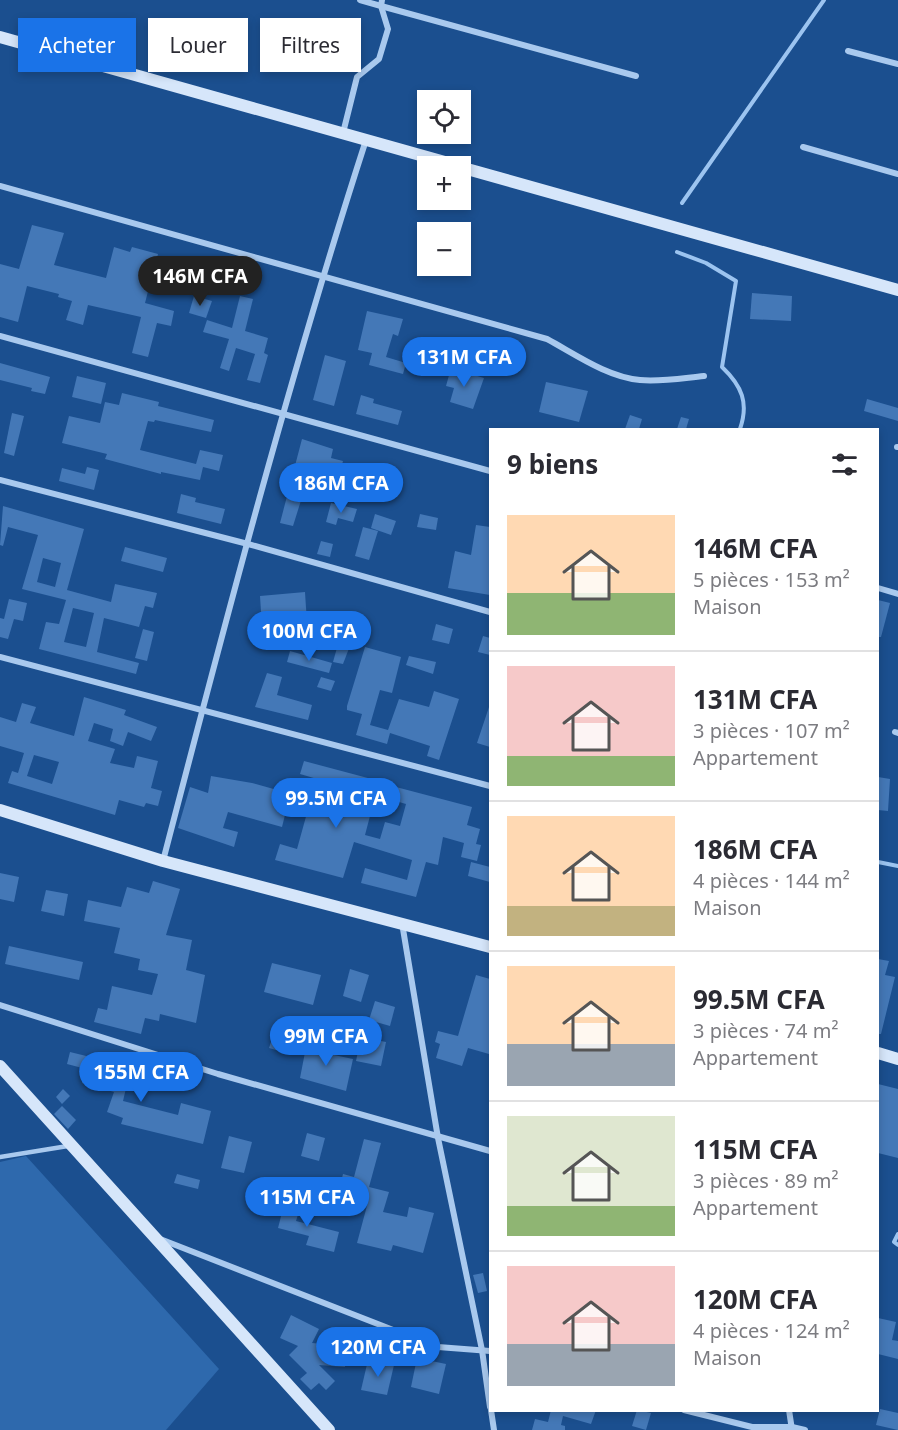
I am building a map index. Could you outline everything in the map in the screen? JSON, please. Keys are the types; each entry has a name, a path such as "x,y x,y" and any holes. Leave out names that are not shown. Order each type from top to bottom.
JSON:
{"street":[{"path":"360,0 382,3 636,76"},
{"path":"342,134 357,77 379,59 388,29 382,3"},
{"path":"0,37 422,156"},
{"path":"848,51 898,64"},
{"path":"163,861 283,414 322,276 366,140"},
{"path":"803,147 898,174"},
{"path":"471,170 898,290"},
{"path":"0,186 547,339 619,375 638,380 704,376"},
{"path":"0,336 489,471"},
{"path":"0,480 248,544 489,612"},
{"path":"879,588 898,594"},
{"path":"0,657 489,786"},
{"path":"0,810 163,861 489,947"},
{"path":"402,923 438,1138 483,1350 489,1394"},
{"path":"0,1005 218,1074 489,1151"},
{"path":"879,1053 898,1059"},
{"path":"0,1066 328,1430"},
{"path":"151,1236 424,1342 454,1349 489,1352"},
{"path":"492,1412 494,1430"},
{"path":"692,1412 752,1427 805,1430"},
{"path":"789,1412 792,1428"}],"lane":[{"path":"0,1157 73,1145"}],"shaded area":[{"path":"26,1156 219,1369 166,1430 0,1430 0,1162"}],"building":[{"path":"32,225 64,233 54,265 106,278 114,247 130,252 132,247 158,254 157,258 178,263 175,278 153,272 145,303 174,311 171,326 157,323 148,357 132,353 141,317 88,305 83,325 66,320 72,301 58,297 59,294 27,286 18,322 0,317 0,264 19,269"},
{"path":"752,293 792,296 791,321 750,319"},
{"path":"194,296 212,301 206,318 189,313"},
{"path":"240,296 253,299 245,331 268,338 264,353 268,355 260,383 247,380 255,354 236,348 229,371 220,368 229,339 203,332 207,320 232,328"},
{"path":"367,311 403,319 398,336 393,334 386,357 406,363 403,374 369,365 372,353 358,350"},
{"path":"467,338 504,348 500,364 462,354"},
{"path":"325,355 346,361 334,406 313,400"},
{"path":"0,363 50,377 45,394 31,391 32,388 0,380"},
{"path":"451,368 484,378 473,409 450,402 454,388 446,386"},
{"path":"77,376 106,383 101,404 72,397"},
{"path":"546,382 588,391 579,422 539,412"},
{"path":"122,393 159,402 158,406 214,420 211,432 155,420 154,422 148,421 140,450 196,464 200,450 223,455 219,471 203,467 200,480 161,472 161,474 105,459 107,454 62,443 69,416 100,423 105,402 119,405"},
{"path":"361,395 374,399 373,403 402,411 398,425 356,414"},
{"path":"867,399 898,408 898,421 864,411"},
{"path":"12,413 24,416 14,456 4,453"},
{"path":"630,415 642,419 639,428 625,428"},
{"path":"681,417 689,419 686,428 677,428"},
{"path":"302,439 333,449 331,458 343,461 332,502 303,494 293,526 280,523"},
{"path":"87,467 99,470 94,490 59,481 62,468 85,474"},
{"path":"181,494 196,498 195,502 225,509 221,524 177,513"},
{"path":"331,503 357,509 353,522 338,518 336,525 326,522"},
{"path":"3,506 84,529 67,590 111,602 115,584 157,593 153,608 145,606 139,627 104,618 97,652 139,663 136,674 39,649 46,622 59,624 66,600 22,589 38,535 8,527 3,546 0,545","holes":["43,558 61,563 55,587 37,582","73,608 94,613 86,647 64,642"]},
{"path":"375,514 396,521 391,535 371,528"},
{"path":"420,514 438,518 436,530 417,527"},
{"path":"476,525 489,527 489,595 448,588 455,551 471,555"},
{"path":"363,527 378,531 369,560 355,556"},
{"path":"321,541 333,544 330,557 317,554"},
{"path":"125,547 167,558 163,572 121,561"},
{"path":"305,592 307,623 262,627 260,596"},
{"path":"9,599 27,603 23,621 14,619 8,639 0,637 0,618 4,619"},
{"path":"879,600 890,603 881,637 879,637"},
{"path":"347,612 361,617 343,664 333,662"},
{"path":"436,624 453,629 449,644 432,640"},
{"path":"143,629 154,632 147,661 135,658"},
{"path":"483,636 489,638 489,655 478,652"},
{"path":"365,647 401,657 392,693 380,690 370,725 388,730 399,699 429,707 434,691 459,699 439,760 427,756 430,746 390,733 387,744 356,735 362,714 347,710 347,706"},
{"path":"290,651 332,663 329,673 287,662"},
{"path":"409,656 436,662 433,674 406,665"},
{"path":"267,673 282,677 277,695 312,705 308,720 255,707"},
{"path":"321,677 335,681 331,691 317,687"},
{"path":"84,697 126,710 124,715 157,727 151,741 128,732 123,746 110,741 113,729 94,723 88,741 115,749 110,763 134,768 137,756 158,761 151,788 162,791 158,806 146,803 144,807 119,800 115,815 8,783 12,771 18,773 24,753 0,746 0,717 16,722 22,703 36,707 30,723 74,736","holes":["34,755 59,762 52,784 27,776"]},
{"path":"489,707 489,747 477,743"},
{"path":"304,761 379,781 375,796 300,774"},
{"path":"211,776 252,783 370,816 365,835 380,839 385,822 400,826 406,804 392,800 396,787 472,807 467,825 480,829 476,844 481,845 477,861 461,857 464,843 443,837 438,865 426,862 416,897 361,883 365,868 407,880 412,860 354,842 343,878 275,860 280,844 297,849 307,813 287,807 282,827 228,812 223,828 238,832 234,847 178,828 190,787 208,793"},
{"path":"879,777 890,779 888,811 879,810"},
{"path":"471,862 489,867 489,882 468,876"},
{"path":"0,873 19,877 14,902 0,899"},
{"path":"153,881 180,889 166,935 192,940 186,970 205,975 196,1023 160,1014 159,1021 145,1018 141,1034 94,1022 98,1008 107,1010 112,986 152,995 158,974 138,970 140,959 114,953 120,928 84,921 88,900 121,907 127,887 149,893"},
{"path":"46,890 68,894 64,916 41,911"},
{"path":"9,946 83,962 79,980 5,964"},
{"path":"879,959 889,961 885,975 895,977 881,1034 879,1034"},
{"path":"272,963 321,975 313,1005 264,992"},
{"path":"350,969 369,975 361,1002 343,996"},
{"path":"476,975 489,979 489,1054 468,1048 462,1066 436,1058 440,1044 435,1042 438,1031 458,1036"},
{"path":"375,1001 395,1007 390,1026 369,1020"},
{"path":"290,1018 302,1022 298,1035 286,1031"},
{"path":"275,1030 288,1034 283,1052 269,1048"},
{"path":"361,1037 386,1042 381,1066 356,1061"},
{"path":"307,1042 331,1047 329,1054 353,1059 346,1091 300,1078"},
{"path":"70,1052 131,1067 123,1101 178,1115 181,1103 211,1111 203,1144 121,1124 123,1118 107,1112 114,1092 82,1083 86,1069 67,1064"},
{"path":"879,1084 898,1089 898,1158 879,1153"},
{"path":"63,1089 70,1096 62,1104 56,1097"},
{"path":"62,1106 76,1120 68,1129 54,1114"},
{"path":"307,1133 325,1138 319,1161 301,1156"},
{"path":"229,1136 252,1142 244,1173 221,1168"},
{"path":"364,1139 381,1143 369,1187 389,1192 383,1212 407,1217 409,1207 434,1213 423,1253 393,1245 391,1251 357,1243 368,1202 338,1194 343,1174 354,1177"},
{"path":"177,1174 200,1180 198,1189 174,1183"},
{"path":"286,1197 302,1202 296,1221 339,1232 334,1252 306,1245 309,1236 278,1228"},
{"path":"483,1273 487,1291 478,1293 473,1275"},
{"path":"291,1315 319,1329 312,1343 346,1346 345,1367 319,1365 335,1381 326,1390 319,1383 311,1390 300,1379 307,1373 289,1355 298,1346 280,1338"},
{"path":"879,1318 896,1322 892,1340 898,1341 898,1359 879,1354"},
{"path":"417,1358 446,1364 439,1394 411,1387"},
{"path":"368,1360 394,1365 387,1395 361,1390"},
{"path":"880,1409 898,1413 898,1430 876,1425"},
{"path":"550,1412 595,1412 591,1424 563,1416 561,1425 565,1426 565,1430 532,1430 535,1419 548,1422"},
{"path":"636,1412 651,1413 646,1430 632,1426"}],"waterway":[{"path":"682,203 824,0"},
{"path":"677,252 706,263 736,281 722,367 735,381 742,395 744,411 740,428"},
{"path":"879,862 898,866"},
{"path":"898,1234 894,1242 898,1245"}]}
